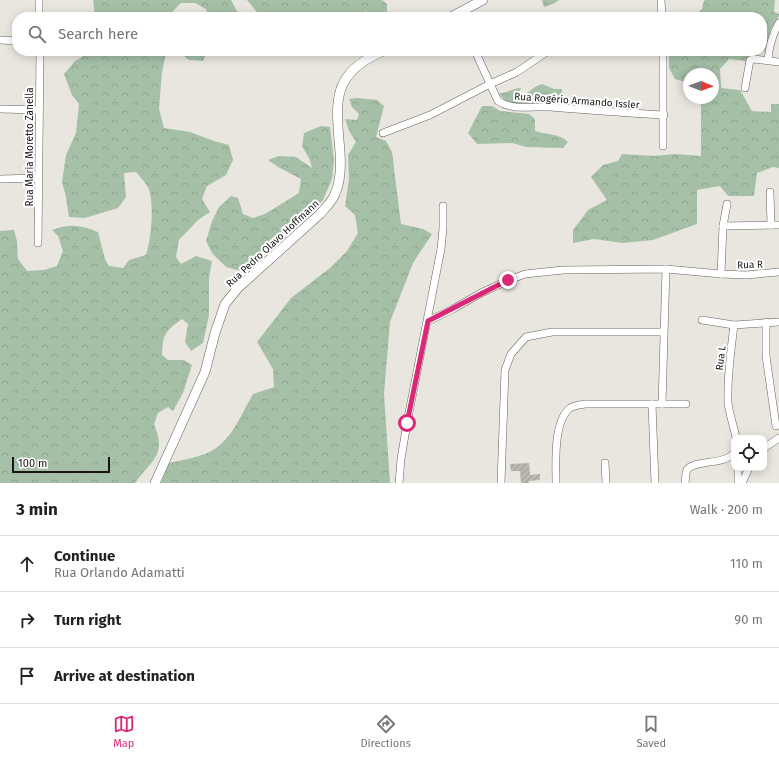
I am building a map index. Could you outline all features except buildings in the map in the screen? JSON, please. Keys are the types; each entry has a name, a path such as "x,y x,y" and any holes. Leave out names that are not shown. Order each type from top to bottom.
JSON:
{"street":[{"path":"39,0 39,12"},
{"path":"463,12 483,0"},
{"path":"661,0 662,12"},
{"path":"768,60 770,45 774,32 779,23"},
{"path":"0,40 12,41"},
{"name":"Rua Maria Moretto Zanella","path":"38,243 40,56"},
{"name":"Rua Pedro Olavo Hoffmann","path":"155,483 205,372 215,333 225,304 242,284 320,214 333,198 340,174 337,108 339,94 344,80 361,63 374,56"},
{"name":"Rua Rogério Armando Issler","path":"477,56 498,101 508,106 664,115"},
{"path":"383,133 430,115 490,84 517,72 541,56"},
{"path":"662,56 664,115 663,146"},
{"path":"745,88 750,60 754,59 779,62"},
{"path":"0,108 39,110"},
{"path":"0,178 38,178"},
{"path":"723,226 775,225 770,192"},
{"path":"721,274 723,226 727,204"},
{"path":"399,483 407,423 428,321 440,248 443,228 443,206"},
{"path":"662,404 666,269"},
{"name":"Rua R","path":"428,321 481,293 508,280 525,274 563,270 666,269 746,275 779,272"},
{"path":"702,320 734,325 779,322"},
{"path":"766,322 766,356 776,426"},
{"name":"Rua L","path":"734,325 728,375 728,396 730,417 735,435"},
{"path":"501,483 505,370 511,354 526,337 552,332 663,332"},
{"path":"556,483 557,435 562,418 571,407 585,404 686,404"},
{"path":"652,404 655,483"},
{"path":"767,445 779,438"},
{"path":"685,483 686,471 690,467 722,461 731,457"},
{"path":"604,463 606,483"},
{"path":"738,471 738,483"},
{"path":"742,483 748,471"}],"green space":[{"path":"93,0 231,0 237,12 207,12 206,9 195,3 181,3 172,12 94,12"},
{"path":"247,0 382,0 387,4 387,12 257,12"},
{"path":"542,0 559,0 544,7"},
{"path":"704,0 775,0 774,12 779,14 779,16 771,29 767,44 767,12 699,12 702,9"},
{"path":"84,56 165,56 162,72 159,109 164,128 190,132 229,145 233,160 226,175 207,186 202,199 210,212 198,220 179,240 176,257 181,264 196,256 212,261 209,277 209,315 203,343 191,351 185,342 188,324 182,319 168,330 164,338 162,355 168,360 184,360 192,365 183,393 173,411 168,407 158,413 154,424 158,435 158,450 152,462 135,483 0,483 0,231 14,230 17,241 18,259 27,271 44,270 57,266 63,251 58,236 52,230 64,226 81,226 98,232 105,259 109,266 123,268 129,260 146,255 148,248 152,221 150,194 148,187 136,172 124,173 126,197 118,208 85,218 69,217 62,182 66,155 76,133 79,104 72,95 64,74 75,61"},
{"path":"184,56 205,56 203,61 189,60"},
{"path":"669,56 748,56 746,61 729,59 720,69 721,88 740,90 752,111 771,112 771,104 779,104 779,168 773,167 757,173 754,196 728,196 720,186 697,190 697,224 653,240 623,243 594,239 573,243 573,230 588,210 607,200 591,177 603,165 618,161 622,154 654,156 675,154 701,156 701,104 719,104 719,68 683,68 683,81 675,79 669,68"},
{"path":"542,84 554,89 562,89 561,105 513,103 505,101 499,93 521,88 519,93 526,94"},
{"path":"357,98 377,100 384,106 376,137 386,141 392,152 401,224 423,229 432,234 413,263 390,322 384,394 390,483 161,483 169,463 205,454 222,444 239,420 253,394 274,387 273,369 257,342 291,298 330,268 347,251 358,233 355,215 345,206 349,179 348,155 356,142 349,131 345,119 357,120 359,114 352,107 349,99"},
{"path":"482,106 492,106 500,111 529,114 535,119 535,131 560,137 568,142 563,148 527,147 512,143 477,144 468,133"},
{"path":"321,126 330,127 334,160 332,179 323,200 313,212 272,243 256,261 240,271 226,267 212,253 206,241 212,221 219,207 231,196 238,198 243,214 253,218 265,214 299,193 301,179 268,160 279,156 296,157 312,168 310,160 302,146 304,133"}],"route":[{"path":"407,423 428,321 508,280"}]}
